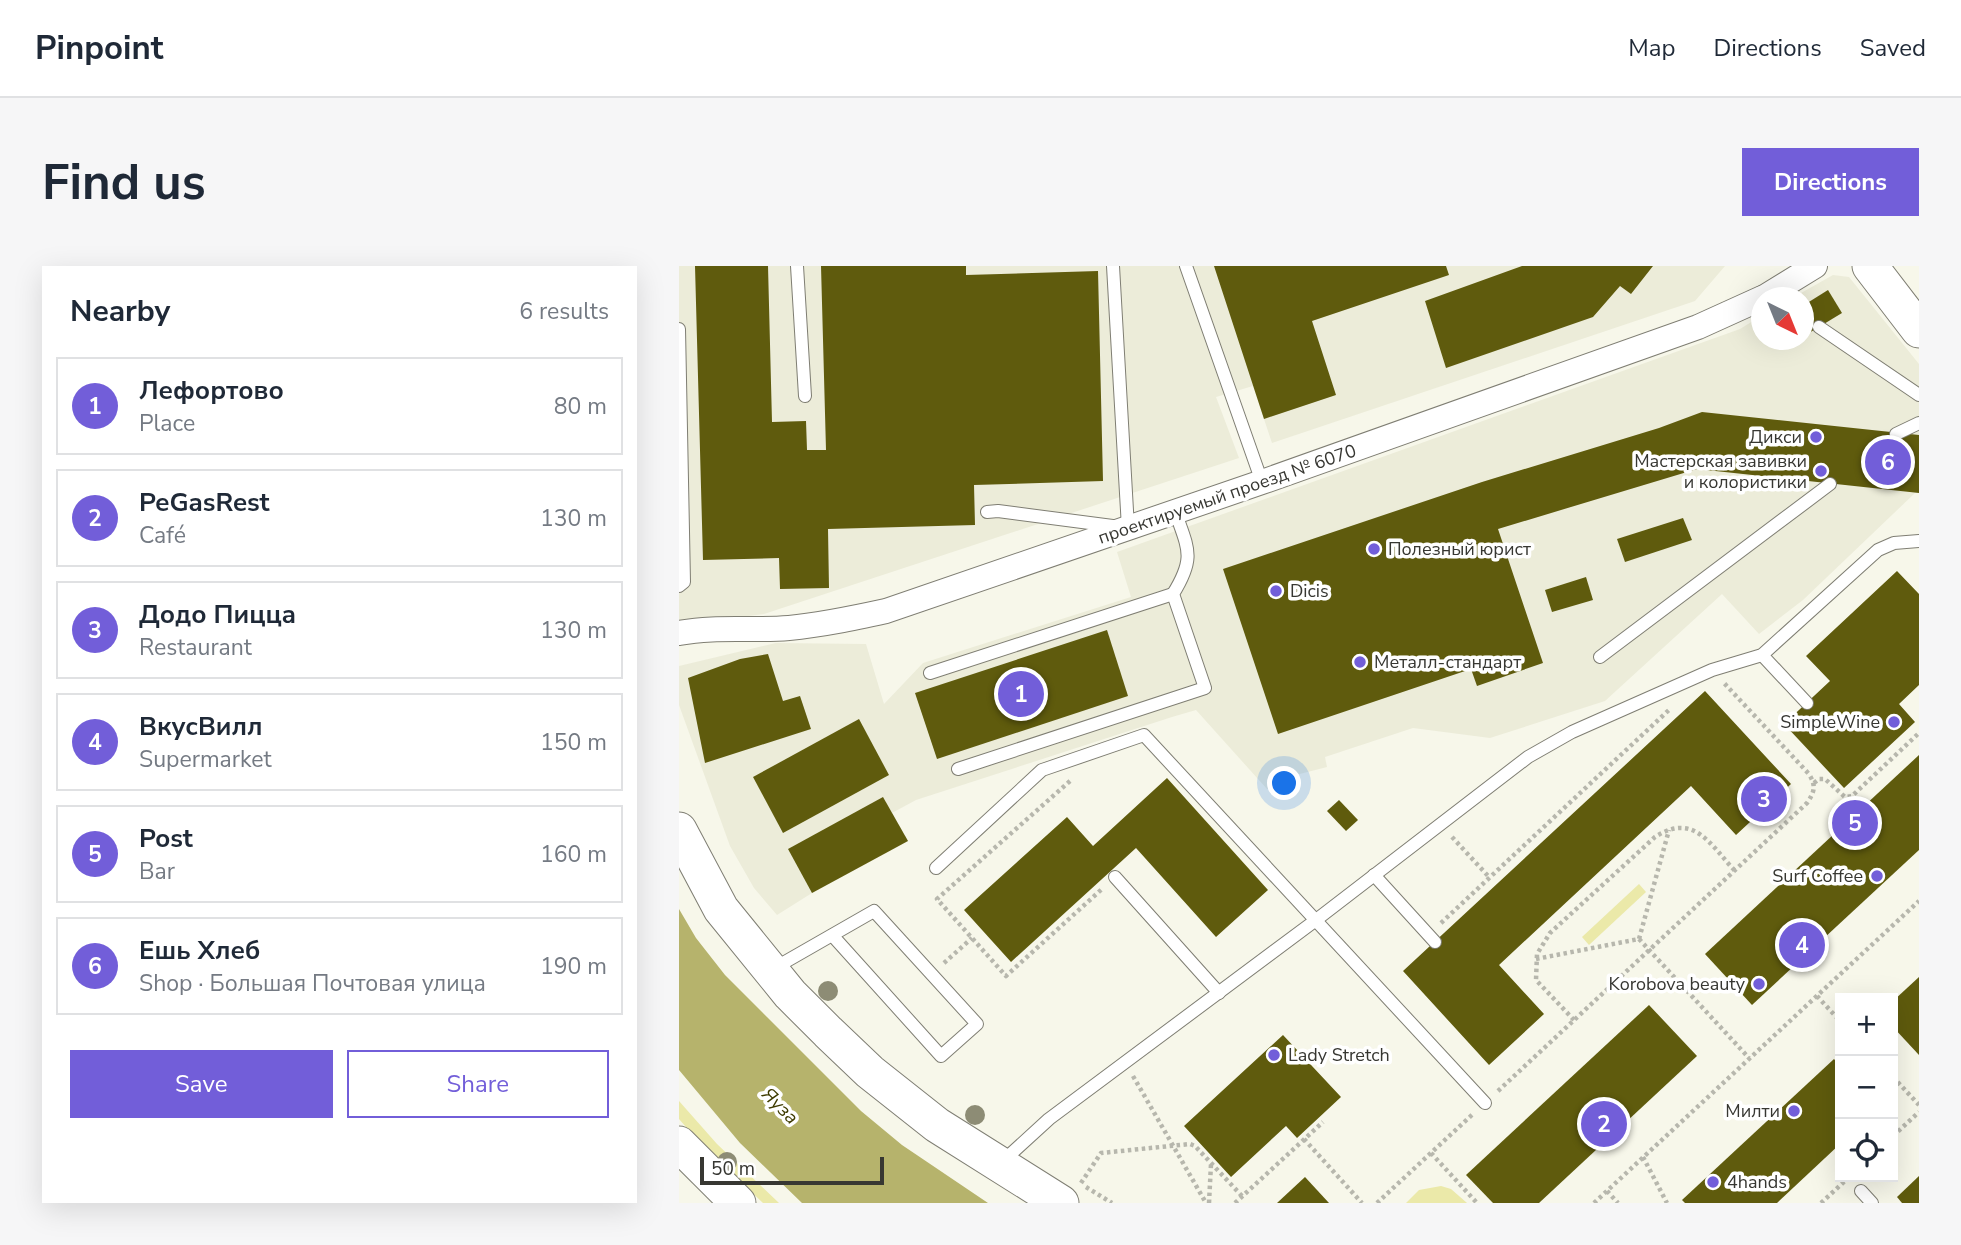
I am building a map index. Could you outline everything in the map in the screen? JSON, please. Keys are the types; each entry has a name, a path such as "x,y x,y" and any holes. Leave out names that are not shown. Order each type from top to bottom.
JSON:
{"main road":[{"path":"1870,266 1919,330"},
{"path":"679,830 721,909 800,1003 870,1072 937,1125 999,1165 1071,1188"},
{"path":"679,1144 738,1203"}],"street":[{"name":"проектируемый проезд № 6070","path":"1781,287 1815,266"},
{"name":"проектируемый проезд № 6070","path":"679,633 698,629 787,628 841,621 886,611 1262,482 1698,327 1751,303"}],"lane":[{"path":"797,266 805,396"},
{"path":"987,512 998,511 1128,528 1113,266"},
{"path":"1187,266 1262,482"},
{"path":"1819,327 1919,395"},
{"path":"679,330 684,582 679,586"},
{"path":"1896,434 1919,423"},
{"path":"1600,657 1830,484"},
{"path":"930,673 1173,594 1186,573 1189,551 1175,511"},
{"path":"999,1165 1031,1133 1547,746 1713,670 1762,654 1878,550 1894,543 1919,541"},
{"path":"958,769 1205,688 1173,594"},
{"path":"1762,654 1807,703"},
{"path":"936,868 1042,770 1144,735 1485,1103"},
{"path":"1374,875 1432,938"},
{"path":"1115,877 1219,993"},
{"path":"771,970 832,935 874,911 977,1024 941,1056 832,935"},
{"path":"1861,1191 1872,1203"}],"path":[{"path":"1377,1203 1735,871 1807,803 1815,792 1809,774 1713,670"},
{"path":"1432,938 1489,877 1672,708"},
{"path":"1814,783 1825,779 1845,797 1852,796 1919,733"},
{"path":"1108,747 937,899 1006,976 1115,877"},
{"path":"1440,824 1489,877"},
{"path":"1574,1020 1536,980 1536,959 1550,933 1655,837 1669,829 1688,828 1697,831 1735,871"},
{"path":"1639,939 1669,829"},
{"path":"1594,1203 1919,901"},
{"path":"932,974 972,938"},
{"path":"1639,939 1749,1058"},
{"path":"1536,959 1639,939"},
{"path":"1817,996 1835,1016"},
{"path":"1121,1080 1131,1073 1208,1203"},
{"path":"1898,1082 1919,1105"},
{"path":"1898,1131 1919,1112"},
{"path":"1235,1203 1323,1122"},
{"path":"1304,1139 1363,1203"},
{"path":"1112,1203 1071,1188 1101,1153 1172,1146 1195,1146 1242,1196"},
{"path":"1431,1153 1476,1203"},
{"path":"1643,1157 1667,1203"},
{"path":"1208,1203 1211,1163"},
{"path":"1821,1203 1844,1182"},
{"path":"1607,1191 1618,1203"}],"shaded area":[{"path":"679,266 1725,266 1695,301 1272,443 1253,386 1216,397 1239,458 764,614 679,625"},
{"path":"1833,275 1849,277 1919,364 1919,493 1915,493 1803,600 1759,634 1722,594 1605,701 1490,738 1413,728 1325,757 1327,767 1292,776 1294,782 1267,789 1196,710 916,800 892,813 908,841 777,915 754,888 730,846 679,705 679,666 776,643 866,644 884,704 923,663 1131,597 1117,552 1740,329 1751,322 1751,350 1814,350 1814,287 1812,287"},
{"path":"1639,884 1646,892 1589,945 1582,937"},
{"path":"679,1101 717,1144 779,1203 763,1203 699,1142 679,1119"},
{"path":"1441,1186 1451,1189 1467,1203 1406,1203 1419,1190"}],"water":[{"name":"Яуза","path":"679,909 696,938 725,975 861,1111 902,1145 988,1203 802,1203 740,1143 679,1070"}],"building":[{"path":"695,266 768,266 772,422 806,421 807,450 826,450 821,266 966,266 966,275 1098,271 1103,481 974,485 975,525 828,529 829,588 780,589 779,558 703,560"},
{"path":"1214,266 1446,266 1449,275 1312,321 1336,395 1264,419"},
{"path":"1522,266 1653,266 1631,294 1620,286 1593,317 1446,368 1425,301"},
{"path":"1828,290 1842,313 1814,330 1814,299"},
{"path":"1702,412 1919,435 1919,493 1697,469 1498,529 1543,663 1477,686 1471,669 1278,734 1223,569"},
{"path":"1683,518 1692,540 1625,562 1617,539"},
{"path":"1897,571 1919,594 1919,685 1899,704 1915,722 1844,788 1784,724 1830,681 1806,656"},
{"path":"1586,577 1593,600 1552,612 1545,590"},
{"path":"1107,630 1128,696 937,759 915,693"},
{"path":"768,654 783,701 800,696 811,729 705,763 688,678 740,659"},
{"path":"1705,691 1791,784 1736,835 1691,786 1499,965 1544,1014 1489,1065 1403,971"},
{"path":"859,719 889,775 783,833 753,777"},
{"path":"1919,755 1919,850 1752,1005 1705,954"},
{"path":"1167,778 1268,890 1216,937 1136,848 1011,962 964,910 1067,817 1093,846"},
{"path":"883,797 908,841 812,893 788,849"},
{"path":"1339,800 1358,820 1346,831 1327,811"},
{"path":"1919,977 1919,1055 1898,1032 1898,996"},
{"path":"1649,1005 1697,1056 1539,1203 1493,1203 1466,1175"},
{"path":"1283,1035 1341,1097 1297,1138 1286,1126 1231,1177 1184,1126"},
{"path":"1834,1059 1835,1149 1777,1203 1685,1203 1682,1200"},
{"path":"1919,1176 1919,1203 1902,1203 1897,1197"},
{"path":"1305,1177 1329,1203 1277,1203"}],"place":[{"name":"Дикси","path":"1816,437"},
{"name":"Ешь Хлеб","path":"1888,462"},
{"name":"Мастерская завивки и колористики","path":"1821,471"},
{"name":"Полезный юрист","path":"1374,549"},
{"name":"Dicis","path":"1276,591"},
{"name":"Металл-стандарт","path":"1360,662"},
{"name":"Лефортово","path":"1021,694"},
{"name":"SimpleWine","path":"1894,722"},
{"name":"Додо Пицца","path":"1764,799"},
{"name":"Post","path":"1855,823"},
{"name":"Surf Coffee","path":"1877,876"},
{"name":"ВкусВилл","path":"1802,945"},
{"name":"Korobova beauty","path":"1759,984"},
{"name":"Lady Stretch","path":"1274,1055"},
{"name":"Милти","path":"1794,1111"},
{"name":"PeGasRest","path":"1604,1124"},
{"name":"4hands","path":"1713,1182"}]}
